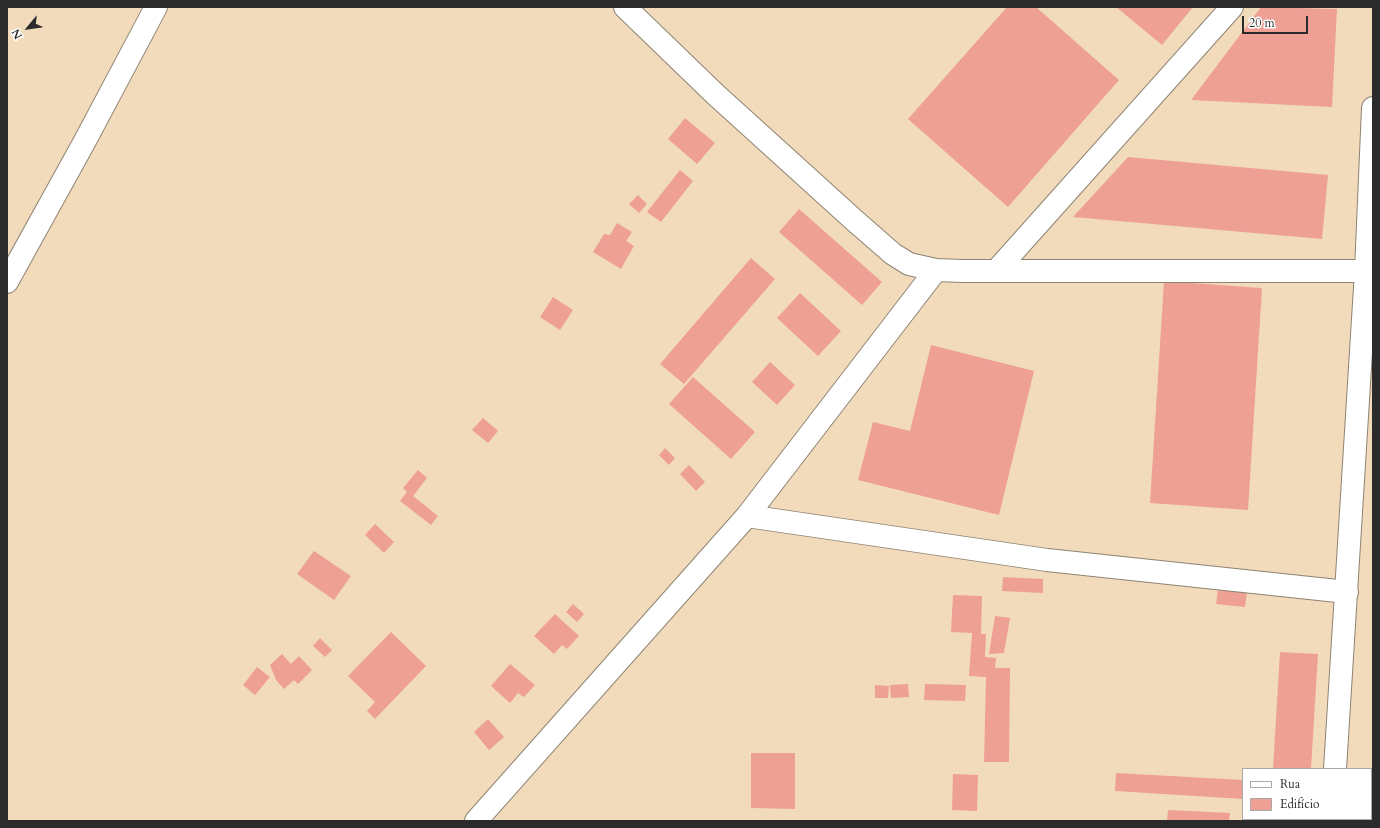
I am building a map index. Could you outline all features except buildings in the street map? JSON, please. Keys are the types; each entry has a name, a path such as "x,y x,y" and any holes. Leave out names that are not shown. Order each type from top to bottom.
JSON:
{"street":[{"path":"9,275 156,7"},
{"path":"625,7 715,94 893,254 909,264 936,270 996,271 1366,271"},
{"path":"996,271 1232,7"},
{"path":"1335,768 1366,271 1373,108"},
{"path":"476,821 747,516 936,270"},
{"path":"747,516 1047,560 1347,592"}]}
